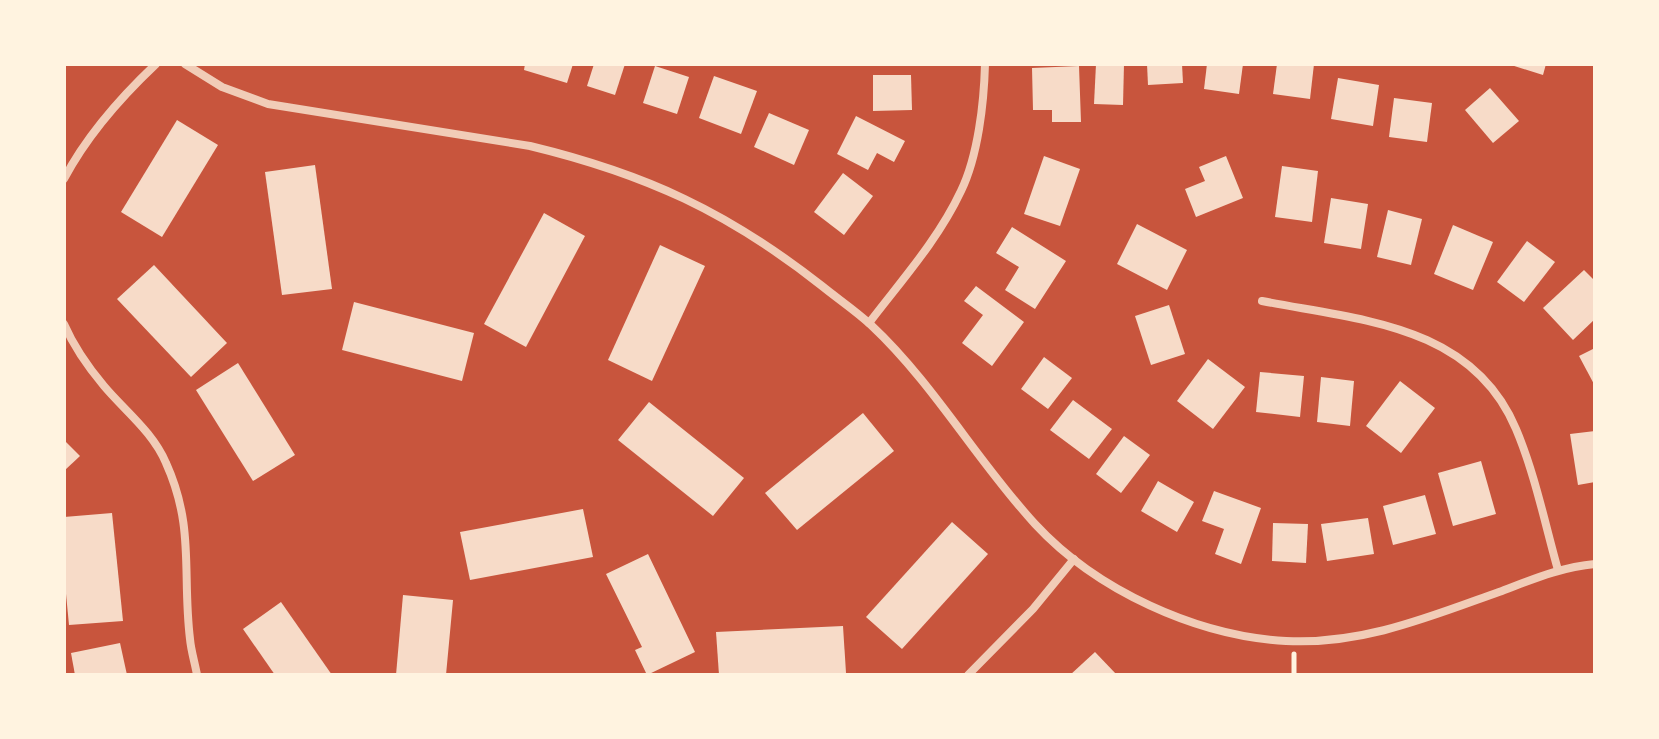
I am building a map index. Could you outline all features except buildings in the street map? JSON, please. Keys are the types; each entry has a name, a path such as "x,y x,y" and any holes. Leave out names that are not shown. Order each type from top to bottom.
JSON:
{"street":[{"path":"64,179 85,143 128,90 156,64"},
{"path":"185,64 222,87 268,104 530,146 650,183 710,210 755,236 869,323 924,384 1034,523 1074,559 1131,596 1163,612 1240,636 1322,642 1404,627 1558,570 1595,564"},
{"path":"869,323 938,234 963,189 982,111 985,64"},
{"path":"1262,301 1415,334 1446,348 1465,361 1494,392 1517,431 1558,570"},
{"path":"64,324 74,345 103,385 150,436 171,475 186,528 190,639 197,675"},
{"path":"968,675 1033,609 1074,559"}]}
